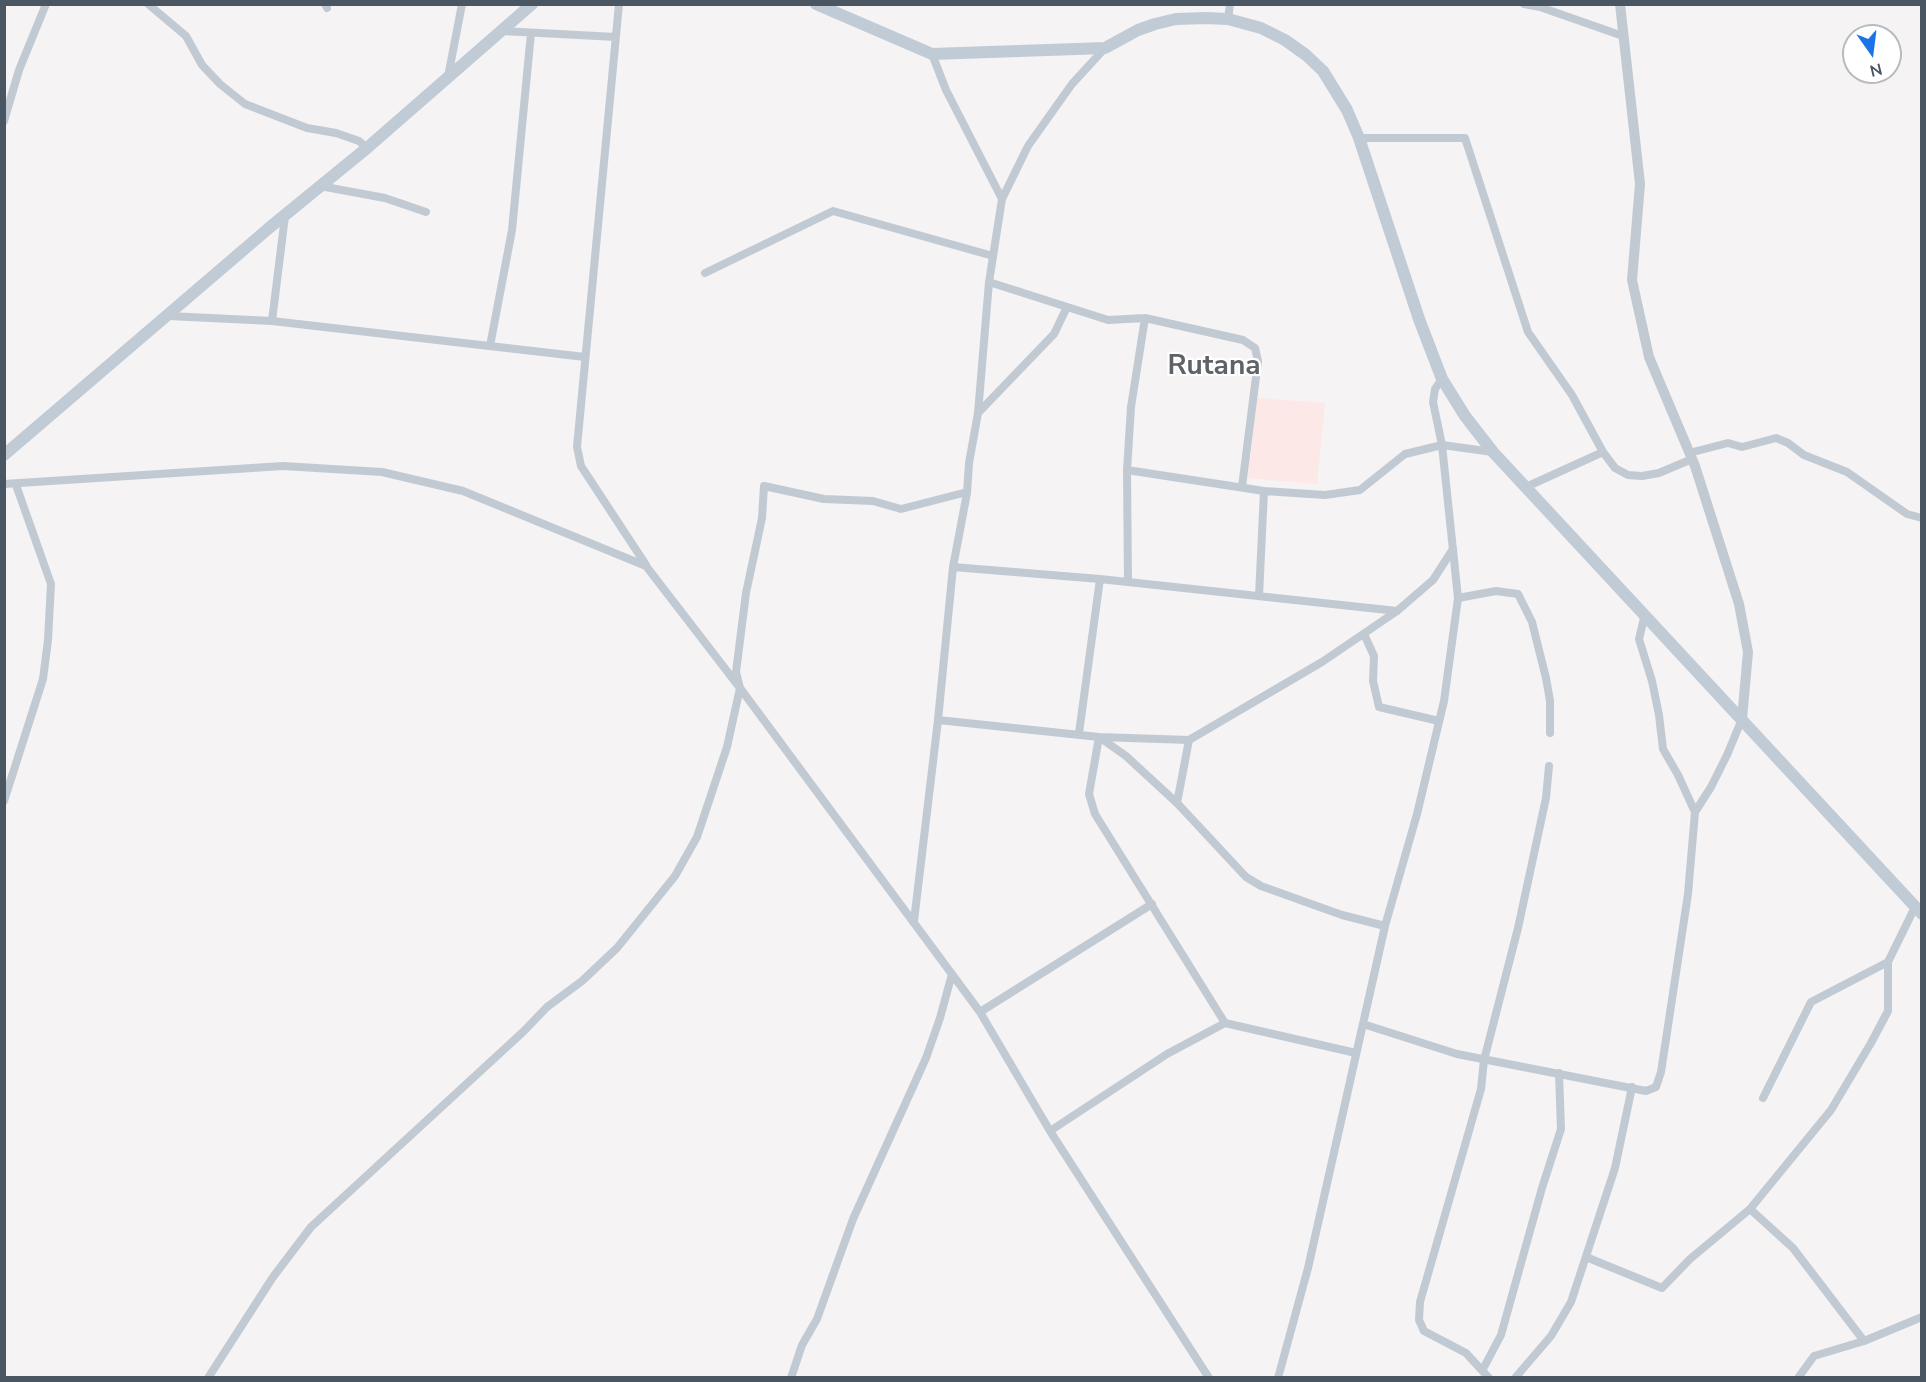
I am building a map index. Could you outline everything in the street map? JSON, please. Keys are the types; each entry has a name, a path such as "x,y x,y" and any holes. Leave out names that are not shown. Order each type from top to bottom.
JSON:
{"main road":[{"path":"4,455 502,32 532,4"},
{"path":"816,4 932,54 1106,48 1138,30 1155,24 1176,20 1228,19 1262,28 1285,40 1306,55 1323,71 1347,110 1359,138 1419,319 1442,379 1465,416 1493,452 1918,910"}],"street":[{"path":"4,121 19,70 46,4"},
{"path":"148,4 186,36 202,65 220,84 245,104 307,128 336,133 359,141 366,148"},
{"path":"448,77 462,4"},
{"path":"619,4 577,447 581,466 646,566 740,688 980,1012 1050,1131 1209,1377"},
{"path":"1228,19 1230,4"},
{"path":"1524,4 1540,7 1623,36"},
{"path":"1363,1024 1457,1054 1646,1091 1656,1087 1661,1072 1688,894 1695,812 1716,776 1742,719 1748,652 1739,604 1690,456 1650,357 1632,280 1640,184 1620,4"},
{"path":"502,32 616,36"},
{"path":"490,346 512,230 531,33"},
{"path":"914,921 938,720 953,567 967,492 969,463 978,413 989,282 1002,200 1028,146 1072,84 1106,48"},
{"path":"932,54 946,90 1002,200"},
{"path":"1359,138 1465,138 1528,332 1572,395 1603,452 1615,468 1628,475 1642,477 1659,473 1690,456 1728,442 1742,447 1776,438 1788,443 1804,455 1847,472 1907,514 1922,518"},
{"path":"320,186 384,198 426,212"},
{"path":"705,273 833,211 993,256"},
{"path":"272,321 285,216"},
{"path":"989,282 1108,320 1144,318 1243,340 1255,348 1258,361 1242,487"},
{"path":"978,413 1054,334 1067,307"},
{"path":"168,316 272,321 585,357"},
{"path":"1128,582 1127,470 1131,407 1144,318"},
{"path":"1278,1377 1308,1268 1384,926 1417,814 1444,701 1458,598 1442,445 1433,398 1435,389 1442,379"},
{"path":"1127,470 1264,491 1325,495 1360,490 1405,454 1442,445 1493,452"},
{"path":"1526,487 1603,452"},
{"path":"4,484 283,466 382,472 463,491 646,566"},
{"path":"4,801 43,679 51,584 16,485"},
{"path":"208,1377 273,1277 311,1227 524,1031 547,1007 582,981 618,948 675,876 697,837 727,747 740,688 736,672 746,593 762,518 764,486 824,499 873,501 901,509 967,492"},
{"path":"1259,597 1264,491"},
{"path":"938,720 1099,737 1189,740 1322,662 1396,611 1433,580 1454,549"},
{"path":"953,567 1100,579 1396,611"},
{"path":"1079,734 1100,579"},
{"path":"1458,598 1496,591 1518,594 1532,622 1546,678 1550,701 1550,734"},
{"path":"1645,614 1639,639 1652,681 1663,749 1695,812"},
{"path":"1364,633 1374,656 1374,681 1380,707 1439,721"},
{"path":"1099,737 1126,756 1178,803 1253,882 1342,915 1384,926"},
{"path":"1099,737 1089,794 1095,814 1225,1023"},
{"path":"1178,803 1189,740"},
{"path":"1489,1377 1466,1353 1424,1330 1419,1320 1420,1302 1481,1089 1484,1059 1518,928 1546,798 1549,766"},
{"path":"980,1012 1152,904"},
{"path":"1586,1257 1662,1288 1690,1259 1750,1209 1831,1110 1871,1043 1888,1011 1888,962 1918,910"},
{"path":"1763,1098 1811,1002 1888,962"},
{"path":"791,1377 802,1345 817,1319 854,1219 926,1058 952,974"},
{"path":"1050,1131 1167,1054 1225,1023 1356,1053"},
{"path":"1483,1369 1501,1335 1561,1129 1559,1073"},
{"path":"1515,1377 1551,1336 1571,1302 1615,1168 1632,1088"},
{"path":"1750,1209 1793,1248 1864,1341"},
{"path":"1798,1377 1814,1356 1864,1341 1922,1317"}],"shaded area":[{"path":"1257,398 1325,403 1317,484 1248,478"}],"district":[{"name":"Rutana","path":"1214,367"}]}
